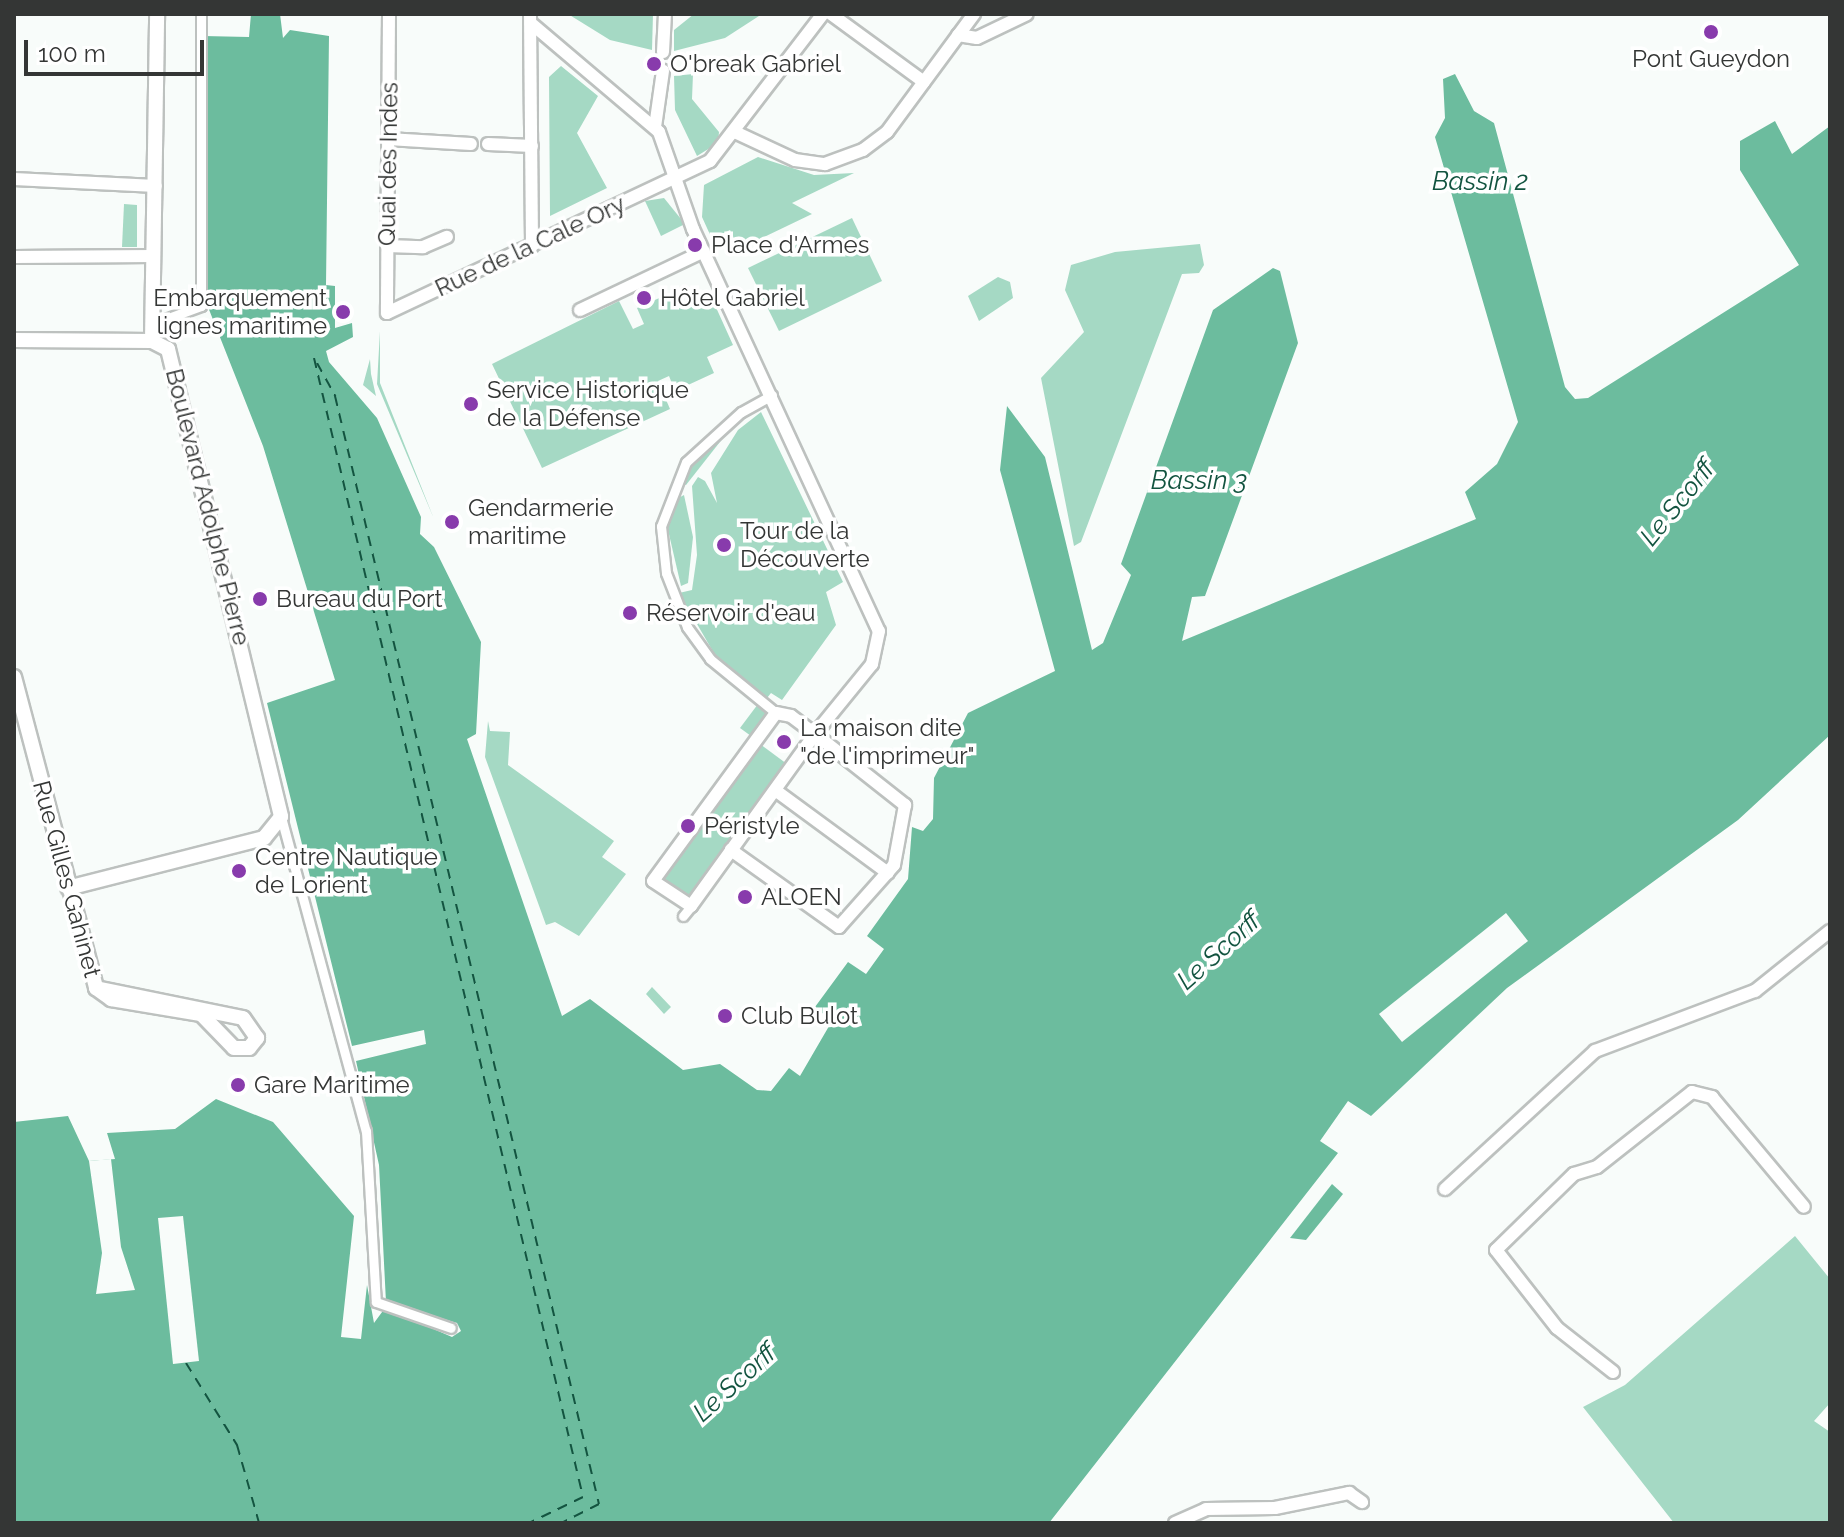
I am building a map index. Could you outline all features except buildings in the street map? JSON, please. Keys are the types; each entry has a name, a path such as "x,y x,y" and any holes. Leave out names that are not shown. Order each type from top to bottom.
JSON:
{"street":[{"path":"152,341 157,14"},
{"path":"152,324 201,306 201,14"},
{"name":"Quai des Indes","path":"384,315 389,14"},
{"path":"663,52 665,14"},
{"name":"Rue de la Cale Ory","path":"384,315 721,153 823,14"},
{"path":"831,14 924,82"},
{"path":"737,133 795,160 834,162 887,132 974,14"},
{"path":"958,35 977,38 1027,14"},
{"path":"531,20 655,127 678,176 704,251 882,642 687,911 650,886 776,713"},
{"path":"531,20 532,246"},
{"path":"655,127 663,71"},
{"path":"388,139 471,144"},
{"path":"488,144 532,146"},
{"path":"14,179 156,186"},
{"path":"387,246 423,247 447,237"},
{"path":"580,310 704,251"},
{"path":"14,257 154,256"},
{"name":"Boulevard Adolphe Pierre","path":"14,340 152,341 168,349 281,817"},
{"path":"731,850 839,927 888,873 905,805 815,734 776,713 710,659 687,627 666,573 661,526 686,462 732,419 772,395"},
{"name":"Rue Gilles Gahinet","path":"14,677 96,988 111,999 201,1014 234,1048 249,1048 257,1038 243,1018 96,988"},
{"path":"775,790 888,873"},
{"path":"68,888 264,838 281,817"},
{"path":"281,817 366,1131 376,1302 451,1328"},
{"path":"1445,1189 1595,1051 1755,991 1830,931"},
{"path":"1613,1372 1582,1354 1499,1262 1500,1237 1692,1092 1712,1097 1804,1207"},
{"path":"1175,1523 1206,1509 1275,1508 1349,1493 1362,1502"}],"shaded area":[{"path":"568,14 653,14 652,50 610,40"},
{"path":"694,14 759,16 725,38 674,51 674,30"},
{"path":"561,66 598,96 577,133 607,188 550,216 549,77"},
{"path":"693,74 692,99 719,132 718,143 697,156 675,110 674,76"},
{"path":"758,157 814,175 854,173 792,203 812,214 739,249 730,230 712,239 702,217 704,185"},
{"path":"664,198 685,224 661,236 645,201"},
{"path":"124,204 137,205 137,247 122,247"},
{"path":"852,218 882,281 779,331 748,268"},
{"path":"1200,244 1204,265 1199,273 1182,274 1081,542 1074,546 1041,378 1084,332 1065,290 1071,265 1115,252"},
{"path":"998,277 1010,282 1013,298 979,321 968,296"},
{"path":"675,291 683,306 709,294 714,303 733,345 707,357 714,373 675,391 669,376 658,381 670,409 542,468 492,364 619,301 633,329 644,324 637,308"},
{"path":"380,331 380,383 434,519 377,384"},
{"path":"370,359 371,374 376,396 363,385"},
{"path":"761,412 843,582 826,592 836,625 782,700 771,693 767,698 715,655 679,593 692,590 697,555 692,486 698,477 705,481 717,503 711,473 738,430"},
{"path":"738,419 686,485 683,484 692,465"},
{"path":"684,495 693,537 688,583 681,586 668,530 671,502"},
{"path":"758,704 768,713 751,736 740,728"},
{"path":"488,721 490,731 510,732 508,765 614,841 602,857 626,874 579,936 555,922 546,925 485,757"},
{"path":"760,744 787,764 688,898 661,878"},
{"path":"652,987 671,1007 664,1014 646,994"},
{"path":"1795,1236 1830,1279 1830,1403 1814,1421 1830,1432 1830,1523 1674,1523 1583,1407 1625,1385"}],"water":[{"path":"251,14 280,14 283,38 290,30 329,36 326,285 335,286 335,328 352,323 353,337 326,351 329,362 377,418 421,517 420,534 434,547 481,642 476,734 467,739 562,1016 590,999 683,1070 720,1064 757,1090 771,1091 789,1068 800,1076 832,1021 815,1007 848,962 866,974 884,949 867,936 908,879 912,827 923,831 933,819 934,778 968,713 1055,671 1000,470 1007,406 1045,457 1092,650 1103,643 1131,575 1121,564 1213,310 1273,268 1280,271 1298,343 1205,596 1192,597 1182,641 1476,519 1465,492 1497,464 1518,422 1435,137 1445,118 1443,79 1455,74 1474,111 1494,123 1565,387 1575,399 1588,398 1799,265 1740,170 1740,141 1775,121 1792,154 1830,126 1830,735 1738,820 1507,988 1371,1116 1348,1101 1320,1141 1338,1153 1049,1523 14,1523 14,1122 68,1116 89,1161 115,1159 107,1133 175,1129 216,1099 273,1122 354,1216 341,1337 361,1339 367,1285 374,1323 385,1308 452,1337 461,1331 457,1323 386,1302 379,1165 356,1061 426,1044 424,1030 352,1046 267,703 335,680 263,446 208,307 203,36 249,37"},
{"path":"1332,1184 1343,1194 1306,1240 1290,1238"}],"pier":[{"path":"1506,913 1528,941 1402,1042 1379,1014"},
{"path":"111,1159 121,1247 135,1290 96,1294 102,1253 89,1161"},
{"path":"183,1216 199,1361 173,1364 158,1218"}],"ferry route":[{"path":"314,358 583,1497 529,1523"},
{"path":"317,363 335,396 599,1504 561,1523"},
{"path":"186,1363 237,1445 259,1523"}],"place":[{"name":"Pont Gueydon","path":"1711,32"},
{"name":"O'break Gabriel","path":"654,64"},
{"name":"Place d'Armes","path":"695,245"},
{"name":"Hôtel Gabriel","path":"644,298"},
{"name":"Embarquement lignes maritime","path":"343,312"},
{"name":"Service Historique de la Défense","path":"471,404"},
{"name":"Gendarmerie maritime","path":"452,522"},
{"name":"Tour de la Découverte","path":"724,545"},
{"name":"Bureau du Port","path":"260,599"},
{"name":"Réservoir d'eau","path":"630,613"},
{"name":"La maison dite \"de l'imprimeur\"","path":"784,742"},
{"name":"Péristyle","path":"688,826"},
{"name":"Centre Nautique de Lorient","path":"239,871"},
{"name":"ALOEN","path":"745,897"},
{"name":"Club Bulot","path":"725,1016"},
{"name":"Gare Maritime","path":"238,1085"}],"water label":[{"name":"Bassin 2","path":"1480,182"},
{"name":"Bassin 3","path":"1199,481"},
{"name":"Le Scorff","path":"1678,503"},
{"name":"Le Scorff","path":"1219,951"},
{"name":"Le Scorff","path":"735,1383"}]}
